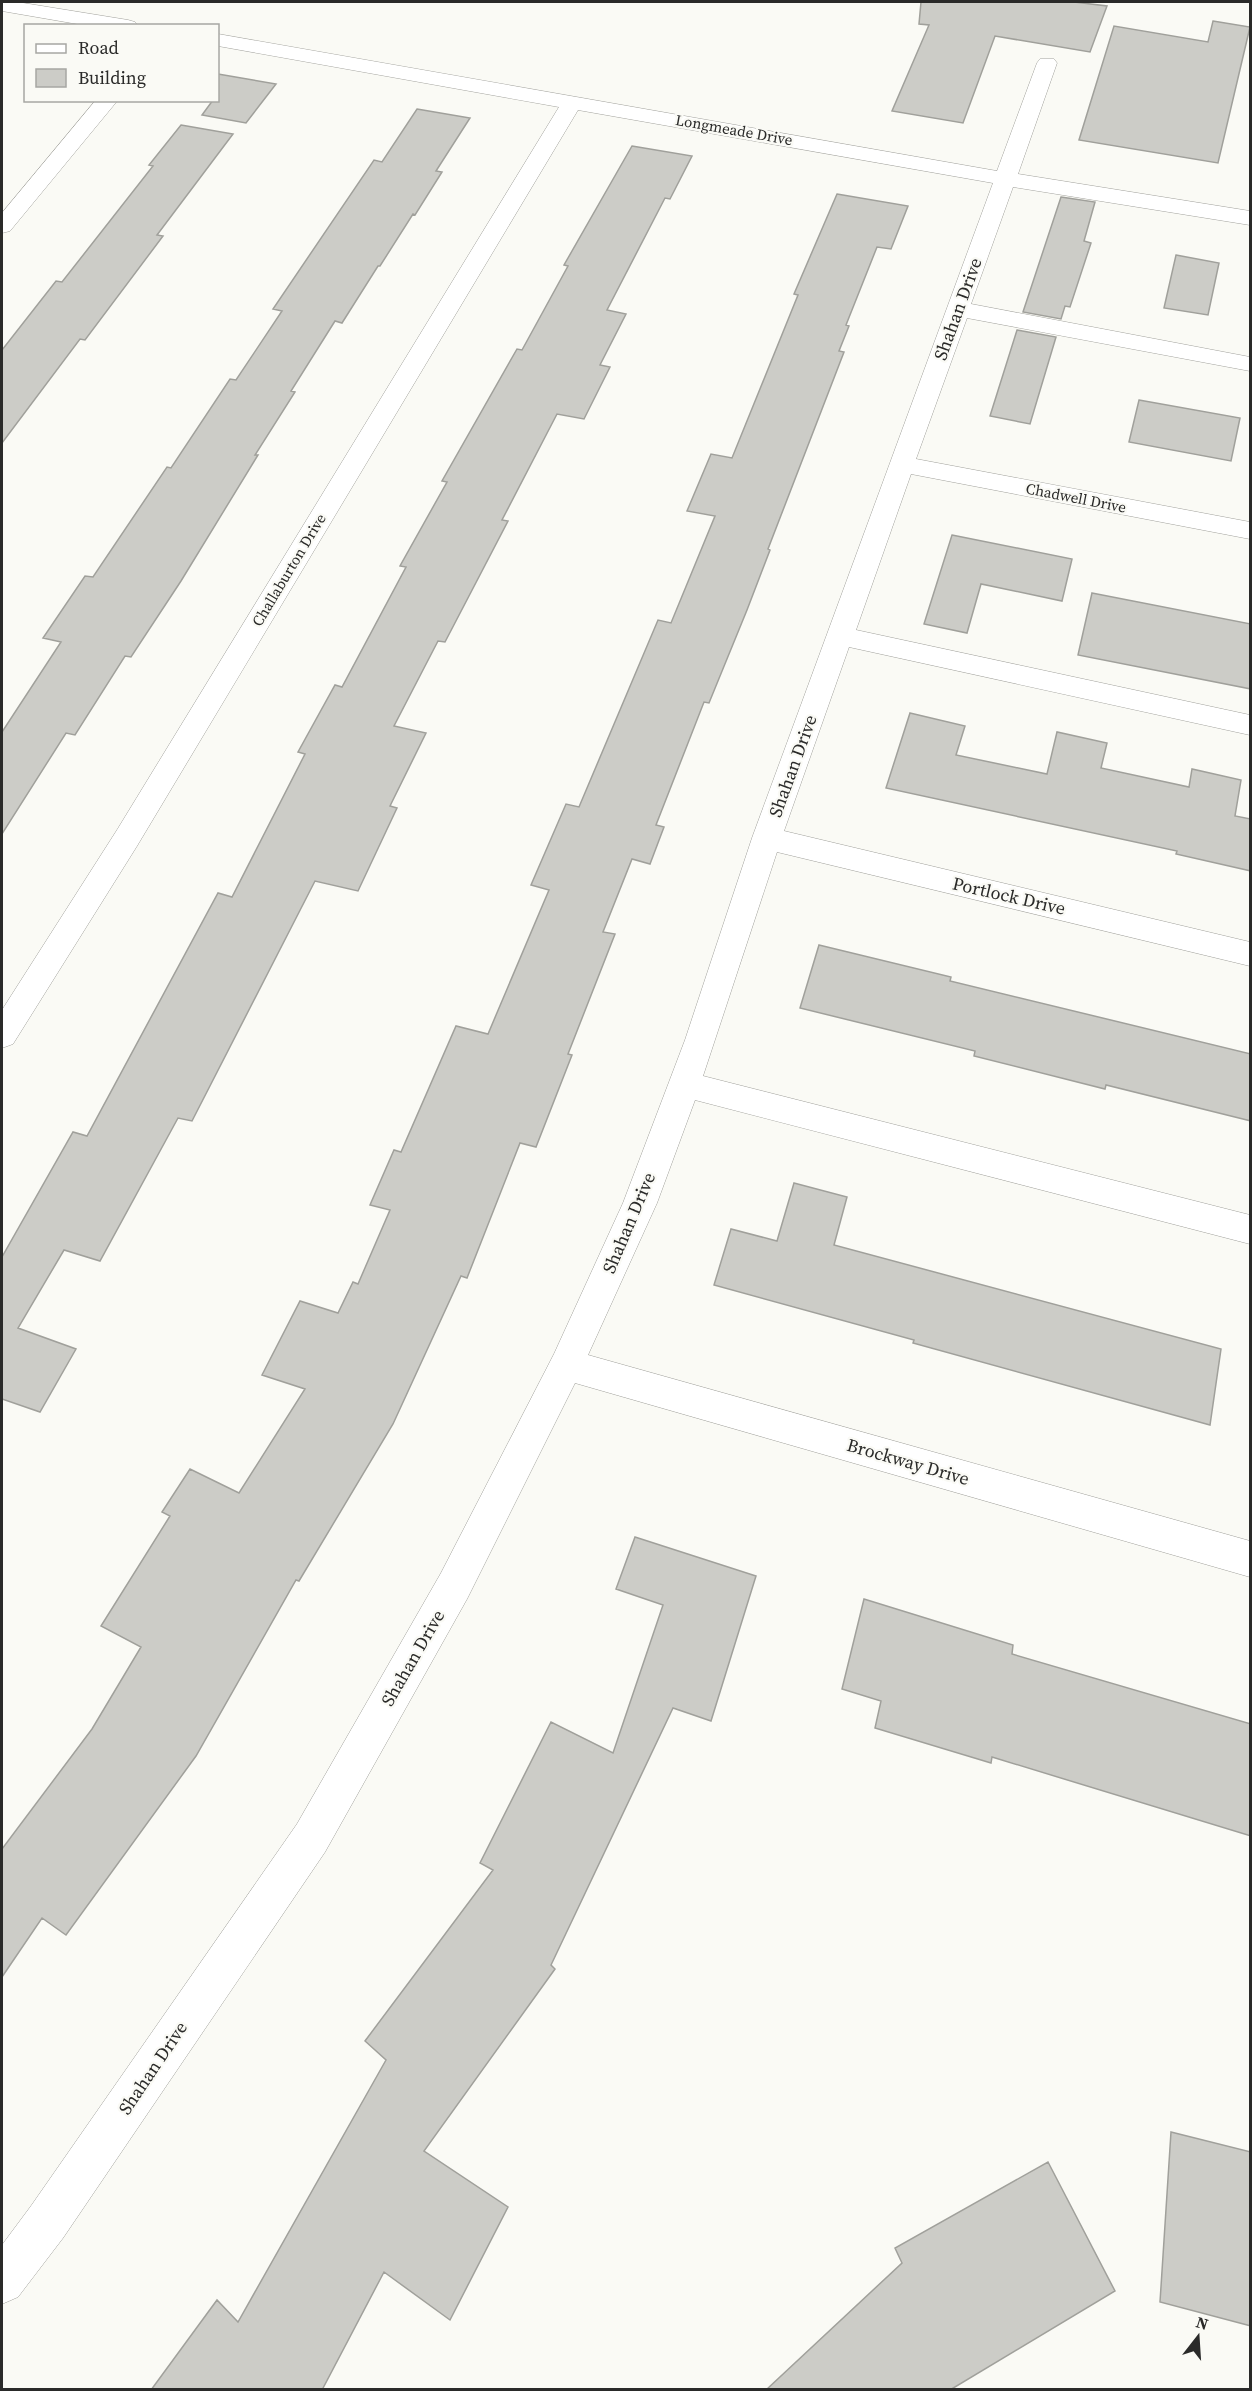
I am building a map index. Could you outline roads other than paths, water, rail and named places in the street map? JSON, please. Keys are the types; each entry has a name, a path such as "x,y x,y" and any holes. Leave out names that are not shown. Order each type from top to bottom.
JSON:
{"street":[{"path":"2,4 117,24"},
{"name":"Longmeade Drive","path":"219,40 1005,179 1251,218"},
{"name":"Shahan Drive","path":"2,2281 47,2222 311,1838 454,1586 566,1365 640,1203 701,1040 767,838 1047,63"},
{"name":"Challaburton Drive","path":"2,1035 127,838 573,101"},
{"path":"2,226 106,102"},
{"path":"958,309 1251,364"},
{"name":"Chadwell Drive","path":"902,464 1251,531"},
{"path":"840,636 1251,725"},
{"name":"Portlock Drive","path":"767,838 1251,954"},
{"path":"684,1084 1251,1230"},
{"name":"Brockway Drive","path":"566,1365 1251,1559"}]}
